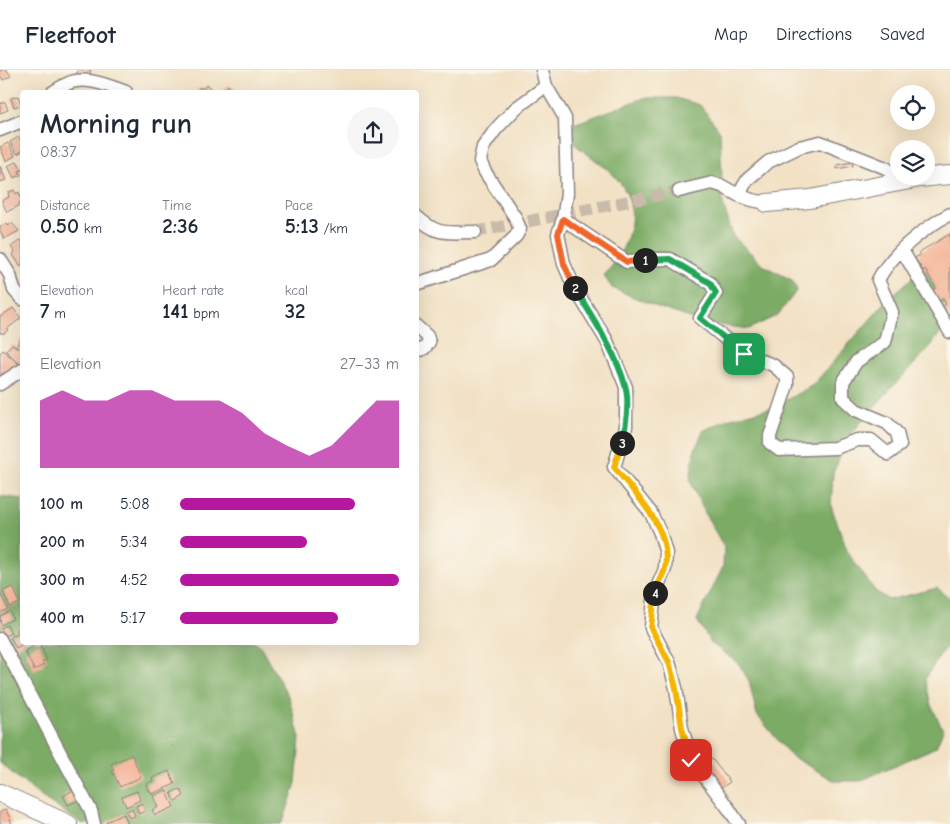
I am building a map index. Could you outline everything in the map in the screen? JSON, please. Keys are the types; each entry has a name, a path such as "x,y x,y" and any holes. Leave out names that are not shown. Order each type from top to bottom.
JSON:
{"street":[{"path":"542,70 546,86 565,118 567,194 563,219 558,234 564,264 574,287 607,341 626,387 626,427 614,467 651,513 666,553 664,569 655,592 651,628 669,662 676,688 682,728 691,760 739,824"},
{"path":"56,90 68,83 82,80 111,90"},
{"path":"419,283 491,260 516,236 520,229 515,217 480,161 483,147 496,129 516,108 546,86"},
{"path":"0,130 20,122"},
{"path":"738,195 748,179 768,162 799,147 820,142 890,171"},
{"path":"935,177 950,175"},
{"path":"679,191 712,184 722,186 738,195 767,203 810,199 890,184"},
{"path":"563,219 627,262 670,259 710,283 716,293 700,318 744,354 773,365 788,377 770,436 770,444 779,450 835,448 857,440 871,440 888,454 900,445 897,433 887,422 856,410 843,398 843,382 857,361 885,342 892,312 878,280 884,268 930,225 950,214"},
{"path":"419,219 428,227 441,232 475,232"},
{"path":"902,250 950,332"},
{"path":"0,259 10,275 14,290 20,298"},
{"path":"419,329 427,336 430,342 425,348 419,350"},
{"path":"0,384 20,371"},
{"path":"0,639 91,810 94,824"},
{"path":"0,793 68,824"}],"green space":[{"path":"644,98 676,98 700,105 720,131 723,204 733,236 764,266 792,280 797,290 778,315 749,329 705,323 660,308 612,288 604,276 618,257 630,230 631,208 628,197 623,187 606,168 564,135 574,124"},
{"path":"935,265 950,270 945,326 930,347 869,412 849,437 833,473 831,506 848,553 875,591 889,600 937,588 950,598 950,643 941,653 925,679 931,705 943,730 936,747 860,781 835,781 791,756 757,715 749,681 739,664 711,643 697,620 723,567 724,547 690,481 694,452 703,431 727,419 772,408 813,385 889,298 918,273"},
{"path":"0,496 20,499 20,645 259,645 289,698 300,738 296,783 281,824 83,824 40,796 0,763"}],"building":[{"path":"0,70 7,70 11,76 3,80"},
{"path":"78,70 91,70 89,77 77,73"},
{"path":"207,85 213,90 198,90 200,87 202,89"},
{"path":"228,85 234,90 224,90"},
{"path":"18,96 20,105 14,107 11,98"},
{"path":"5,102 8,110 0,113 0,104"},
{"path":"19,137 20,152 17,154 10,142"},
{"path":"8,143 15,156 6,161 0,147"},
{"path":"17,161 20,166 20,175 14,178 8,166"},
{"path":"852,162 853,166 837,169 837,165"},
{"path":"0,166 6,180 0,182"},
{"path":"14,190 16,194 19,192 20,205 7,212 2,201 9,197 8,193"},
{"path":"7,223 8,226 12,223 19,231 4,239 0,227"},
{"path":"950,234 950,314 947,316 942,307 946,304 943,299 931,306 925,294 936,288 925,269 923,271 915,258 920,255 919,252"},
{"path":"20,240 20,265 12,254 15,252 11,247"},
{"path":"13,308 20,319 3,334 2,332 0,334 0,317"},
{"path":"12,344 18,348 20,346 20,364 6,351"},
{"path":"3,350 20,365 14,369 12,367 0,376 0,353"},
{"path":"13,587 20,603 10,607 3,591"},
{"path":"0,593 8,609 0,613"},
{"path":"10,611 13,619 1,625 0,616"},
{"path":"7,625 11,633 5,636 1,628"},
{"path":"20,627 21,645 16,648 10,637 18,633 16,629"},
{"path":"36,645 40,645 47,660 42,662 44,665 34,670 25,651"},
{"path":"132,755 141,777 120,787 112,771 114,770 111,764"},
{"path":"712,759 730,782 718,790 701,767"},
{"path":"169,771 175,784 152,794 150,790 148,791 146,784 153,781 152,778"},
{"path":"180,789 184,796 175,801 171,793"},
{"path":"73,790 79,800 68,805 63,796"},
{"path":"166,790 174,807 155,815 152,810 158,807 153,796"},
{"path":"137,791 140,800 126,807 122,797"},
{"path":"142,803 145,811 139,814 136,806"},
{"path":"6,809 12,824 1,824 0,812"},
{"path":"132,809 135,816 129,818 126,811"},
{"path":"124,814 128,824 108,824 106,822"}],"tunnel":[{"path":"475,232 679,191"}],"route":[{"path":"691,760 682,728 676,688 669,662 651,628 655,592 664,569 666,553 651,513 614,467 626,427 626,387 607,341 574,287 564,264 558,234 563,219 627,262 670,259 710,283 716,293 700,318 744,354"}]}
